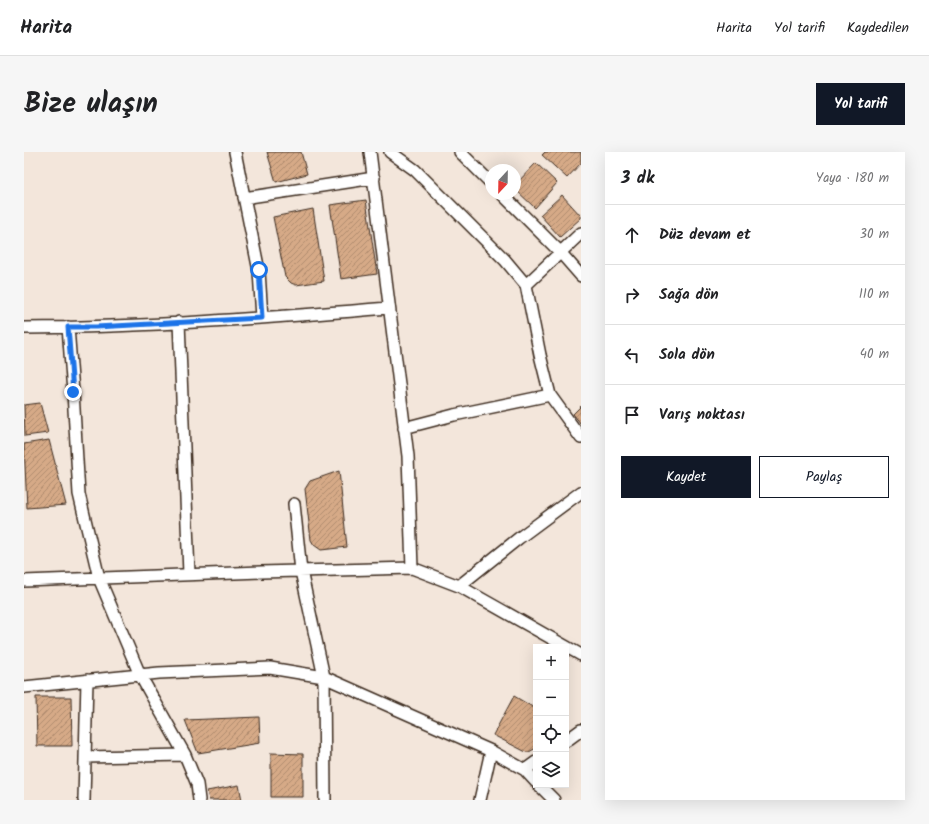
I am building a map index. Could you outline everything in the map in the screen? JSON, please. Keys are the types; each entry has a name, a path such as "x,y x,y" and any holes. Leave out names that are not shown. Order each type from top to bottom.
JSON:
{"street":[{"path":"235,152 259,270 262,318"},
{"path":"370,152 408,456 412,568"},
{"path":"390,152 420,175 505,260 526,285 540,355 550,395 581,438"},
{"path":"460,152 485,177"},
{"path":"244,198 374,178"},
{"path":"508,200 560,252 581,276"},
{"path":"526,285 581,233"},
{"path":"24,328 262,318 390,308"},
{"path":"179,322 188,574"},
{"path":"68,327 79,494 99,578 140,675 185,755 196,784 199,800"},
{"path":"404,428 454,415 550,395"},
{"path":"459,586 519,538 581,492"},
{"path":"294,504 301,571 324,677 325,800"},
{"path":"24,581 188,574 412,568 459,586 581,655"},
{"path":"24,687 159,673 270,668 324,677 491,751 525,770 533,779"},
{"path":"84,800 87,680"},
{"path":"569,739 581,730"},
{"path":"480,800 491,751"},
{"path":"85,757 185,755"},
{"path":"525,770 533,764"},
{"path":"542,788 554,800"}],"building":[{"path":"267,152 301,152 307,174 276,182"},
{"path":"545,152 581,152 581,163 567,178 542,155"},
{"path":"536,163 557,183 535,208 521,195 521,179"},
{"path":"562,195 581,216 581,218 560,237 540,215"},
{"path":"366,200 377,274 341,279 330,205"},
{"path":"313,209 324,281 296,285 291,283 285,277 273,217"},
{"path":"40,403 48,433 25,436 24,405"},
{"path":"581,406 581,424 573,414"},
{"path":"49,440 66,505 27,508 24,444"},
{"path":"339,471 347,547 321,550 314,545 311,540 305,489 310,481"},
{"path":"514,696 533,707 533,750 526,752 493,735"},
{"path":"36,697 71,697 72,746 37,746"},
{"path":"259,717 260,743 198,753 185,720"},
{"path":"271,753 303,754 303,797 271,797"},
{"path":"239,785 242,800 209,800 207,791"}],"route":[{"path":"73,392 68,327 96,327 262,318 259,270"}]}
